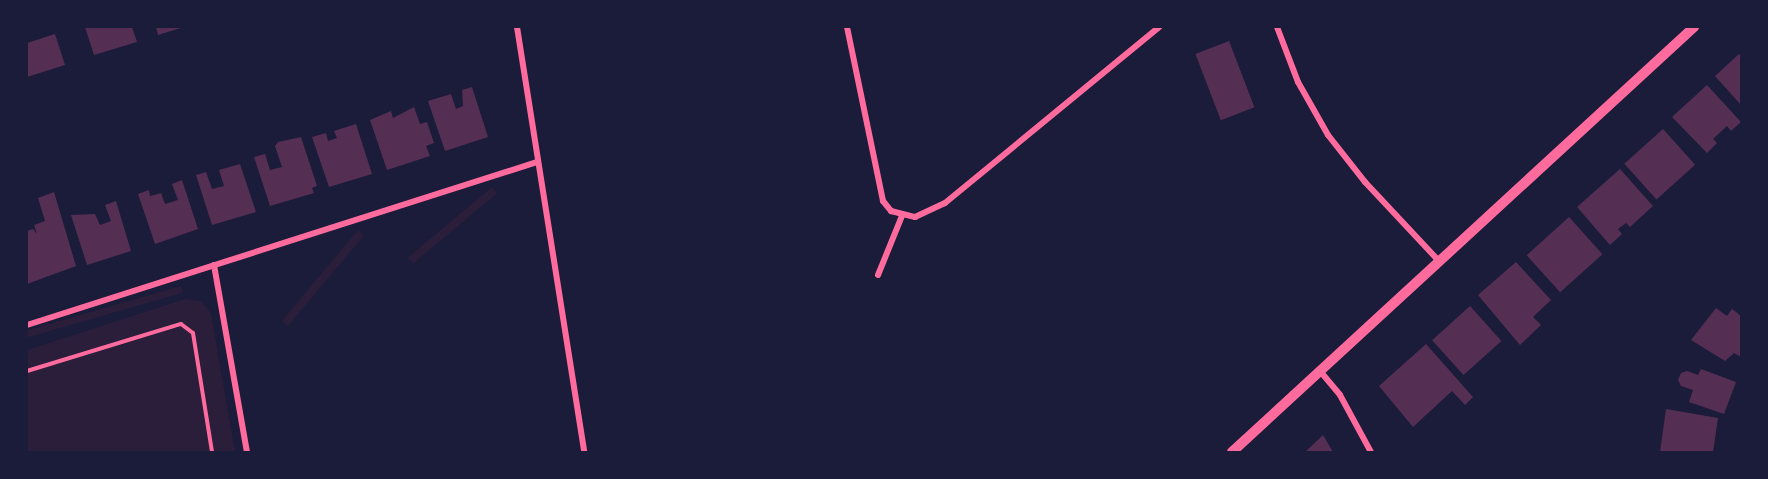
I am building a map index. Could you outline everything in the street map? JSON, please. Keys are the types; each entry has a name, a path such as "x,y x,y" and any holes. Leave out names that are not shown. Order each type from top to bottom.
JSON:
{"street":[{"path":"517,27 584,452"},
{"path":"847,27 883,201 902,216 930,213 945,203 1159,27"},
{"path":"1277,27 1298,82 1328,135 1365,182 1439,261"},
{"path":"1232,452 1694,27"},
{"path":"27,325 537,162"},
{"path":"878,275 902,216"},
{"path":"214,265 247,452"},
{"path":"1320,371 1340,395 1371,452"}],"path":[{"path":"27,372 181,324 193,333 212,452"}],"shaded area":[{"path":"492,187 497,193 413,264 408,258"},
{"path":"358,230 364,235 288,326 282,321"},
{"path":"181,286 183,293 27,337 27,330"},
{"path":"185,299 201,301 211,313 235,452 27,452 27,350"}],"building":[{"path":"85,27 132,27 137,42 94,55"},
{"path":"156,27 184,27 158,35"},
{"path":"55,34 65,65 27,77 27,43"},
{"path":"1229,41 1254,107 1221,120 1195,54"},
{"path":"1739,54 1741,56 1741,105 1715,76"},
{"path":"1707,85 1741,122 1731,131 1727,126 1713,139 1717,143 1707,153 1672,117"},
{"path":"472,87 488,137 445,151 428,101 451,94 456,109 463,106 462,90"},
{"path":"414,107 420,124 427,122 434,143 426,146 430,156 387,170 370,120 391,111 393,118"},
{"path":"356,124 372,174 329,187 312,137 326,133 328,141 337,138 334,131"},
{"path":"1663,129 1695,165 1656,199 1624,164"},
{"path":"301,137 317,186 312,188 314,193 270,206 254,157 265,154 270,170 282,167 275,146 278,142"},
{"path":"240,164 256,212 212,225 196,175 206,172 212,189 224,186 219,170"},
{"path":"1620,169 1653,206 1630,227 1626,223 1618,229 1622,234 1610,245 1577,207"},
{"path":"182,180 198,229 155,244 138,194 149,190 150,196 161,193 165,204 178,200 172,184"},
{"path":"54,192 76,266 27,284 27,231 33,229 37,234 34,225 45,221 38,198"},
{"path":"116,201 131,251 87,265 71,215 95,214 100,225 111,221 105,205"},
{"path":"1569,217 1602,254 1560,292 1527,255"},
{"path":"1516,262 1551,300 1533,317 1541,325 1520,345 1478,295"},
{"path":"1470,306 1501,341 1464,375 1432,340"},
{"path":"1716,308 1727,316 1732,309 1741,316 1741,357 1734,353 1725,361 1691,340"},
{"path":"1426,344 1473,397 1465,405 1452,391 1413,427 1379,386"},
{"path":"1701,369 1736,382 1724,414 1689,402 1693,390 1681,386 1678,380 1681,373 1687,371 1698,375"},
{"path":"1666,409 1718,418 1713,452 1660,452"},
{"path":"1323,435 1333,452 1305,452"}]}
